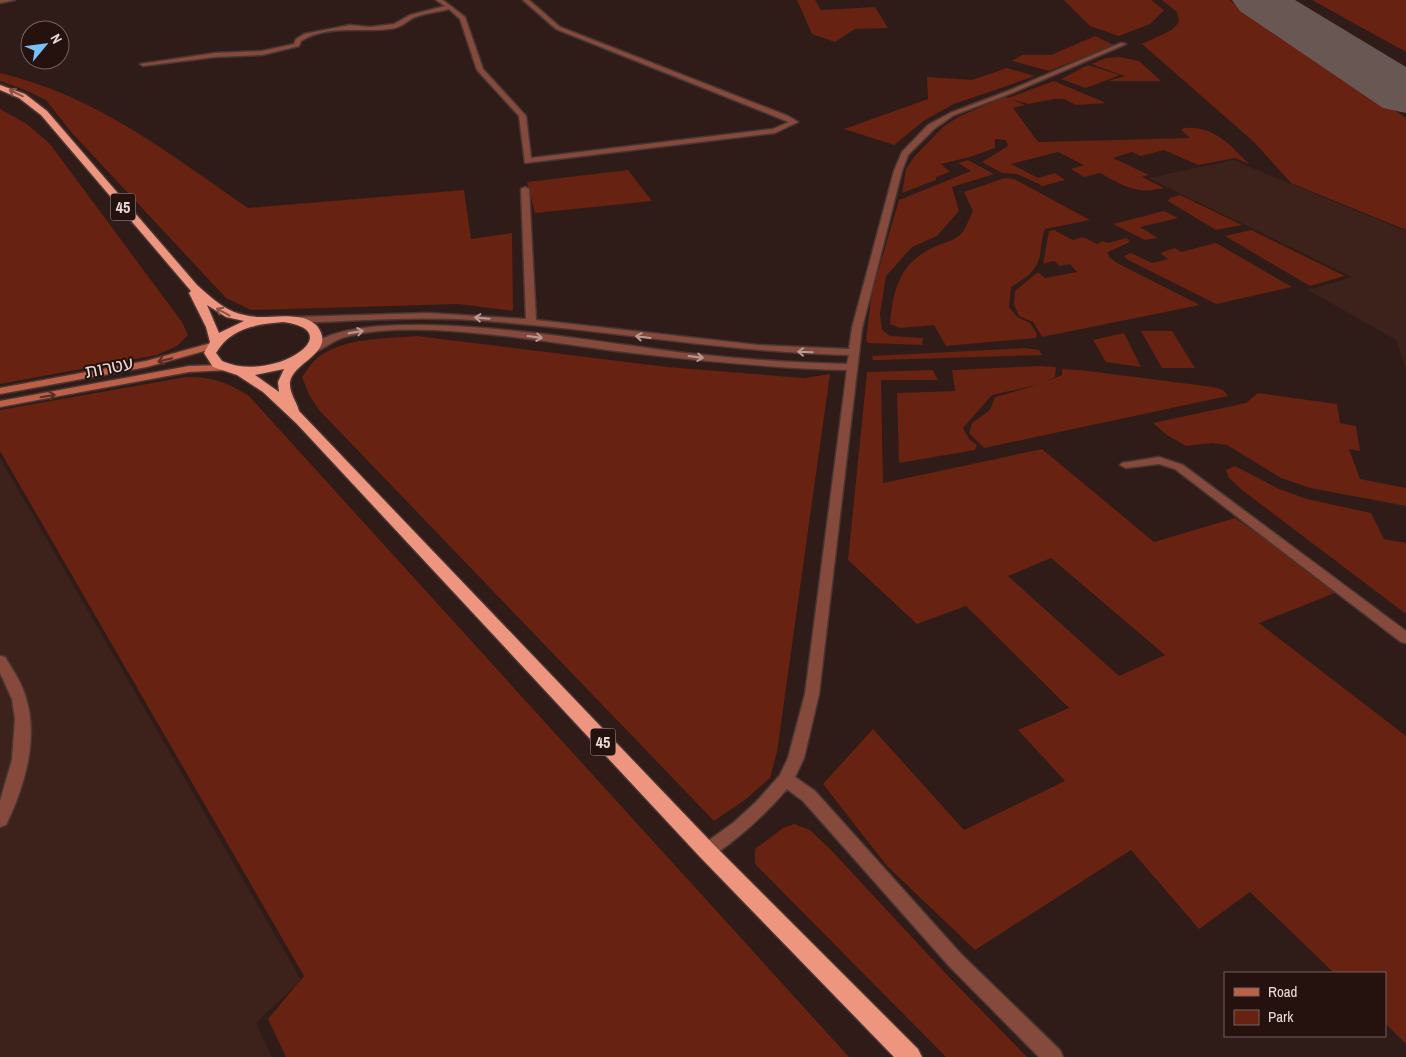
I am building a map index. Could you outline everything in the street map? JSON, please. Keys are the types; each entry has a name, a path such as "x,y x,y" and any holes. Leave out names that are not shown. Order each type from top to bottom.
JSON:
{"highway":[{"name":"45","path":"0,87 22,96 36,105 193,287 219,311 230,316 260,320 294,320"},
{"name":"45","path":"0,97 36,113 54,127"},
{"name":"45","path":"193,287 212,327 213,344 210,353 212,359 225,368 240,371 271,369 299,359"},
{"name":"45","path":"213,344 233,328 260,320"},
{"path":"294,320 313,328 316,342 311,350"},
{"name":"45","path":"302,421 289,403 284,384 290,369 311,350"},
{"name":"45","path":"240,371 268,389 302,421 707,851 910,1057"}],"street":[{"path":"0,2 12,0"},
{"path":"439,0 463,18 480,70 522,116 528,161 775,131 794,122 786,117 558,28 526,0"},
{"path":"143,64 215,55 262,53 298,45 298,40 306,35 350,27 370,29 396,26 412,16 450,7"},
{"path":"707,851 739,828 762,807 786,779 796,758 812,694 857,328 898,171 905,154 931,127 952,114 1010,92 1123,44"},
{"path":"525,189 531,323"},
{"path":"294,320 443,316 531,323 719,346 787,351 854,352"},
{"path":"311,350 340,335 355,332 437,329 493,333 715,359 786,365 852,367"},
{"name":"עטרות","path":"0,391 147,364 213,344"},
{"name":"עטרות","path":"0,404 189,369 225,368"},
{"path":"1126,465 1155,459 1166,460 1179,467 1406,638"},
{"path":"0,661 17,689 23,712 24,738 21,762 13,791 0,820"},
{"path":"786,779 809,796 955,960 1053,1057"}],"shaded area":[{"path":"1233,160 1406,231 1406,296 1404,297 1406,298 1406,369 1396,340 1308,290 1352,277 1148,178"},
{"path":"0,458 301,980 256,1023 272,1057 0,1057"}],"green space":[{"path":"797,0 815,0 821,10 875,7 888,28 855,29 835,42 812,34"},
{"path":"1064,0 1151,0 1164,10 1150,24 1119,36 1090,26"},
{"path":"1162,0 1229,0 1406,118 1406,230 1291,183 1254,142 1142,44 1172,30 1179,22 1177,12"},
{"path":"1312,0 1406,0 1406,52"},
{"path":"1095,36 1114,45 1049,71 1012,61 1022,55 1051,55"},
{"path":"1120,57 1139,61 1161,81 1108,81 1125,76 1091,64 1106,58"},
{"path":"1088,65 1120,75 1086,88 1061,79"},
{"path":"1007,68 1035,76 954,104 925,120 894,145 844,129 928,99 927,77 972,80"},
{"path":"0,73 35,83 100,111 160,147 248,208 464,190 471,239 512,233 513,311 459,304 251,310 226,298 72,133 46,100 0,81"},
{"path":"1054,81 1106,103 1076,105 1064,99 1055,99 1028,104 1011,99 1025,105 1013,108 1038,142 1190,138 1181,130 1184,128 1195,128 1212,133 1228,143 1249,164 1235,158 1198,165 1164,150 1141,156 1132,152 1113,158 1149,175 1142,177 1164,188 1138,190 1123,185 1100,173 1084,177 1071,169 1084,165 1058,152 1011,164 1038,178 1055,173 1065,180 1043,186 1017,174 1002,173 982,162 1008,146 1006,140 995,139 995,148 970,157 941,164 950,172 936,177 936,180 902,193 906,169 914,157 943,127 958,117 1004,97 1008,98"},
{"path":"0,109 27,124 50,144 182,322 188,335 177,346 157,355 0,384"},
{"path":"968,160 994,174 952,187 959,211 937,236 912,247 886,276 880,314 882,330 890,336 923,338 922,345 868,343 866,340 872,292 899,200 971,171 958,163"},
{"path":"628,170 652,201 535,213 527,182"},
{"path":"1005,178 1014,179 1090,220 1045,229 1039,260 1035,268 1011,287 1009,307 1017,317 1030,323 1037,334 1036,338 946,346 934,325 900,328 890,324 893,300 905,270 921,255 935,246 957,237 966,227 973,211 964,192"},
{"path":"1180,195 1242,225 1216,230 1168,201 1170,198"},
{"path":"1164,211 1178,218 1140,227 1158,238 1145,240 1113,224"},
{"path":"1054,230 1073,240 1083,237 1097,244 1103,241 1108,243 1127,238 1130,242 1108,252 1109,257 1117,263 1200,305 1042,337 1033,322 1019,316 1014,305 1015,291 1038,272 1045,278 1077,272 1070,264 1060,266 1054,261 1043,264 1049,231"},
{"path":"1251,230 1345,276 1310,286 1225,236"},
{"path":"1216,243 1292,287 1216,304 1128,260 1124,256 1131,253 1152,263 1168,259 1160,253 1175,248 1181,252"},
{"path":"1141,331 1172,331 1195,368 1162,368"},
{"path":"1124,333 1141,367 1106,362 1093,340"},
{"path":"417,336 667,367 804,378 830,374 777,752 770,778 746,799 714,821 319,410 309,395 302,377 314,361 324,353 349,343"},
{"path":"1026,348 1039,350 1042,355 881,360 873,360 872,356"},
{"path":"1056,367 1055,377 1045,382 1062,375 1062,369 1080,370 1213,387 1223,390 1228,396 984,448 969,433 972,423 990,410 995,397 1037,385 992,395 963,428 969,439 977,445 975,450 899,463 897,393 955,391 952,370"},
{"path":"933,370 938,380 881,380 883,483 1042,449 1154,542 1235,518 1340,591 1259,623 1406,736 1406,1044 1386,1024 1386,972 1333,972 1250,892 1199,929 1131,850 975,950 887,866 823,784 873,729 964,830 1065,781 1018,730 1069,708 966,606 917,624 848,560 867,372","holes":["1051,558 1165,655 1119,676 1008,576"]},
{"path":"186,377 219,381 248,395 849,1057 286,1057 268,1019 304,976 0,451 0,410"},
{"path":"1258,393 1337,404 1340,423 1356,426 1360,451 1349,449 1360,479 1406,488 1406,506 1310,488 1281,478 1227,445 1212,443 1186,446 1167,435 1153,423 1246,403"},
{"path":"1235,466 1279,489 1307,499 1371,513 1384,539 1406,543 1406,614 1242,490 1229,478 1226,470"},
{"path":"794,824 810,830 831,850 948,976 1027,1057 946,1057 755,864 755,849 783,828"}],"runway":[{"path":"1258,0 1406,94"}]}
